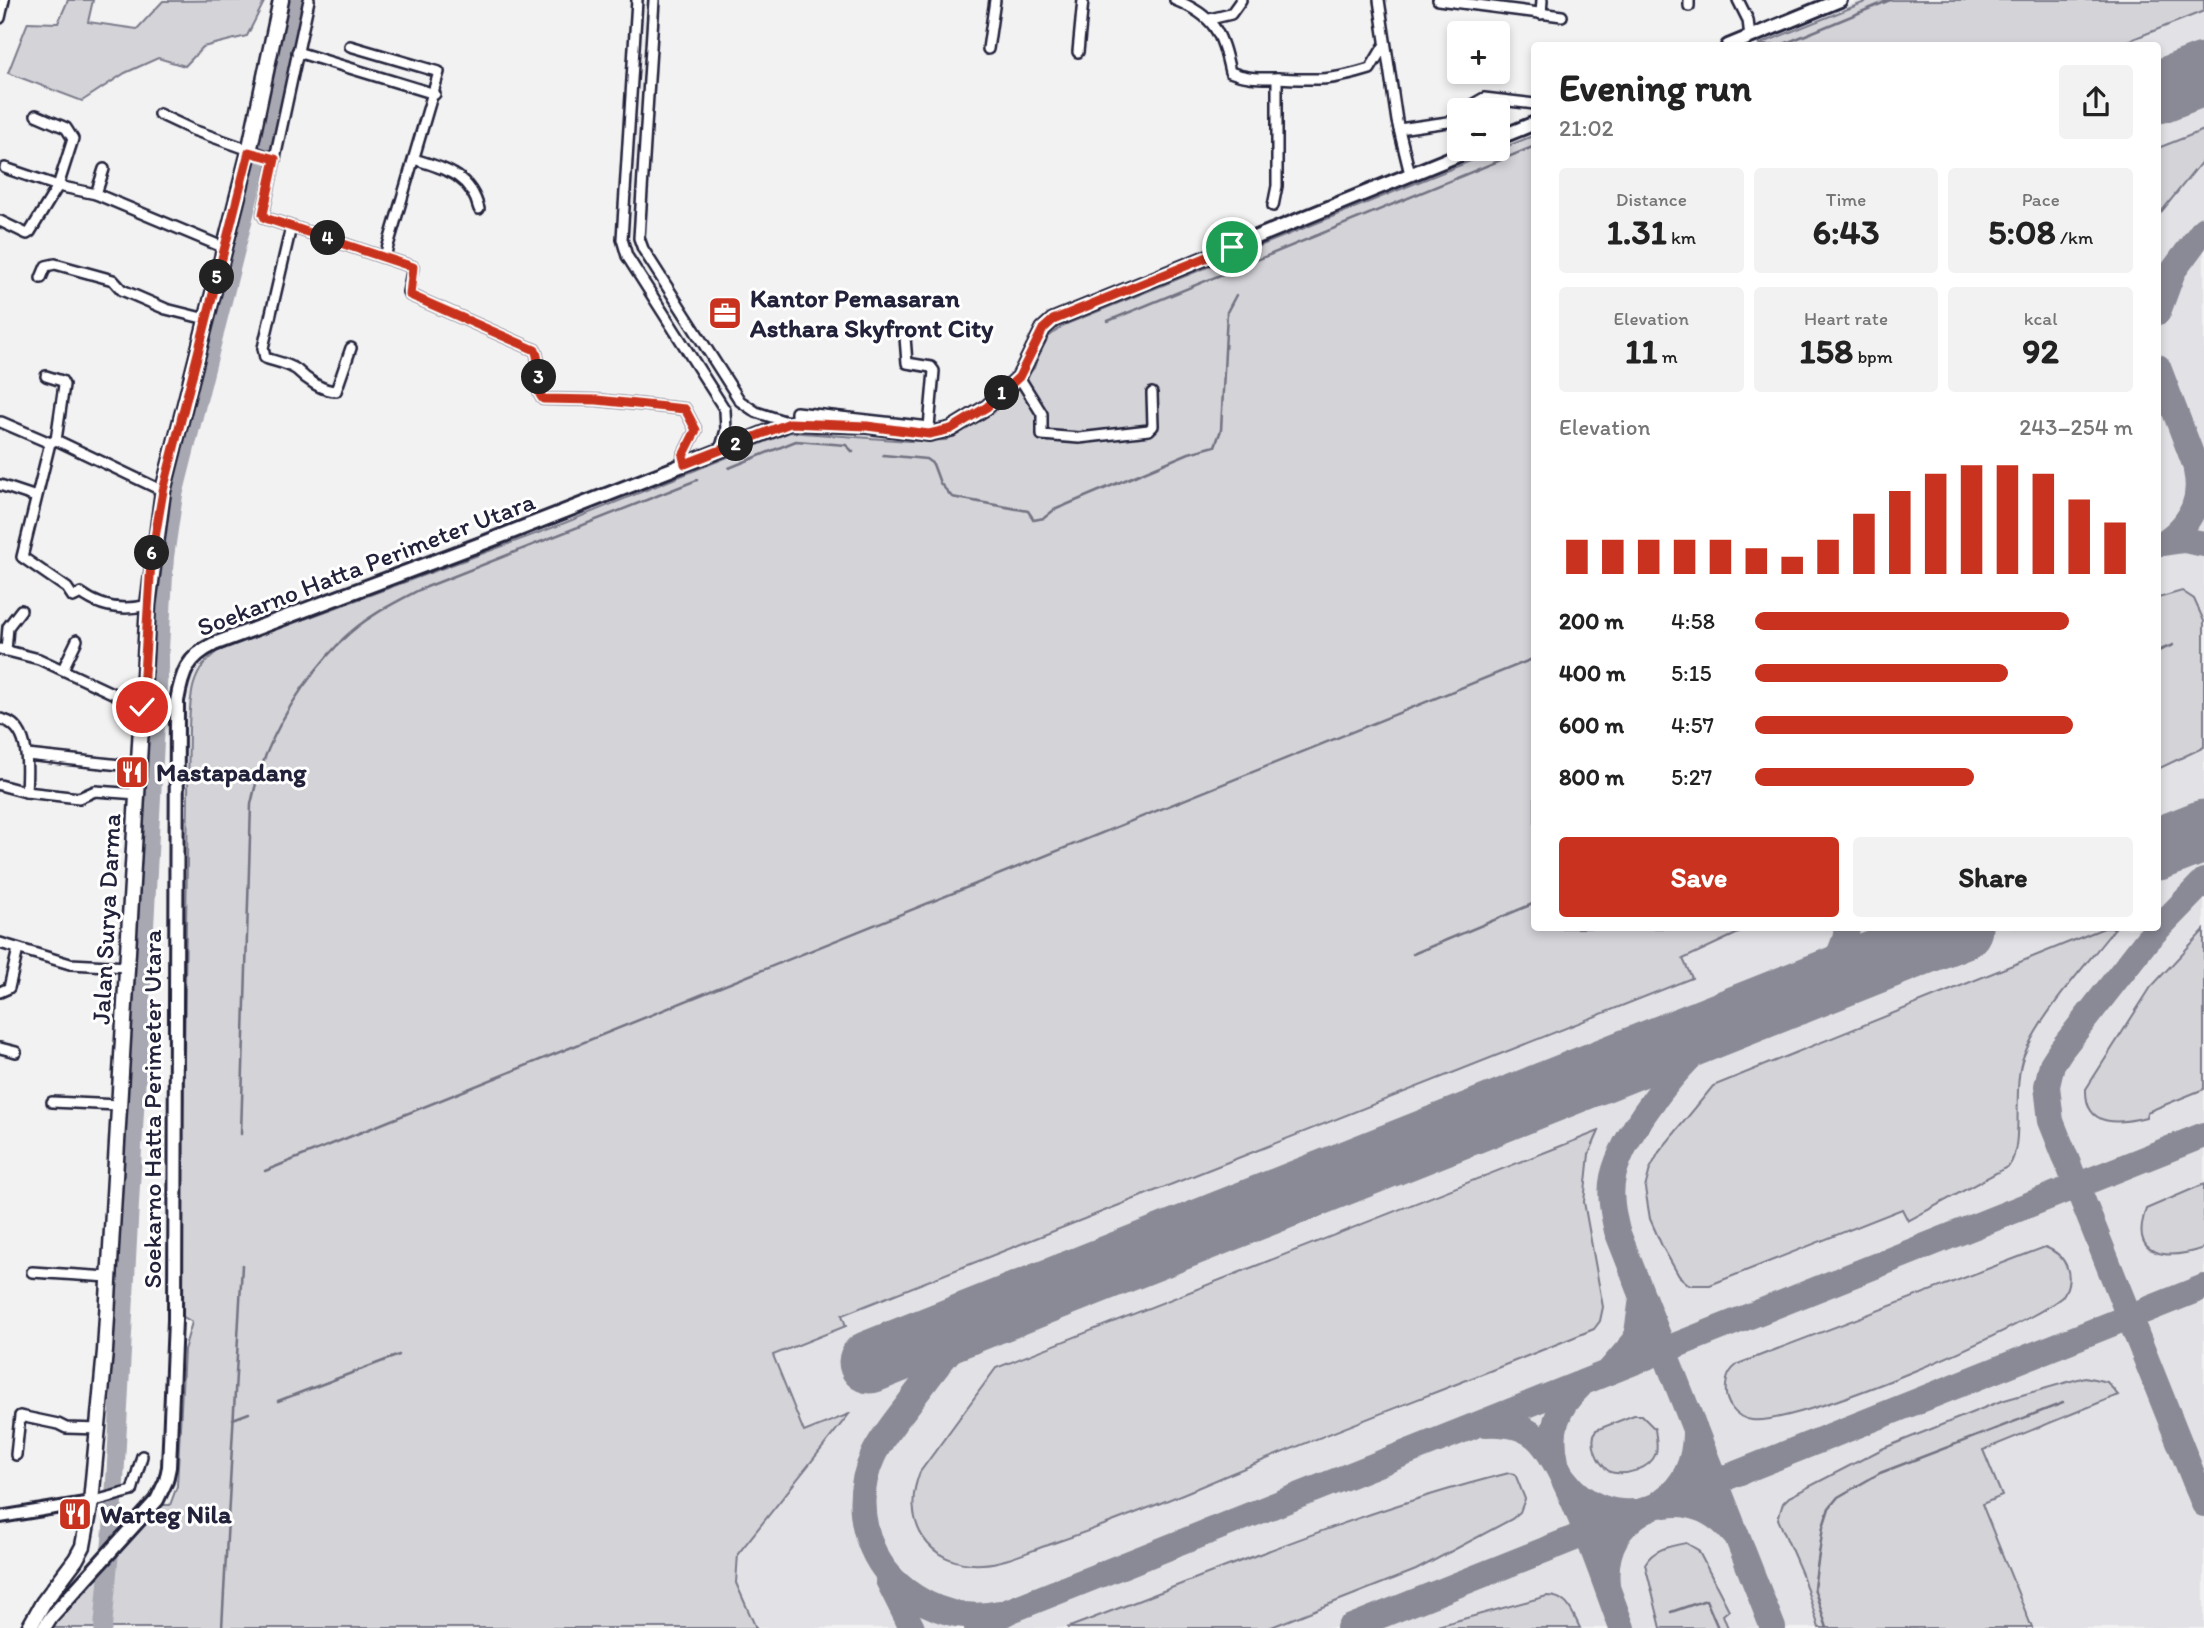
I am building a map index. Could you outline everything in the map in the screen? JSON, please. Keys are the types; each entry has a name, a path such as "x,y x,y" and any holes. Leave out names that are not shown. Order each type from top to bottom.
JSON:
{"main road":[{"name":"Jalan Surya Darma","path":"29,1628 43,1603 76,1559 98,1501 148,605 163,491 252,152 281,0"},
{"path":"1737,42 1813,6 1840,0"},
{"path":"1510,133 1531,125"},
{"name":"Soekarno Hatta Perimeter Utara","path":"44,1628 93,1569 135,1526 162,1491 169,1467 175,1320 177,701 182,675 188,662 199,651 214,644 793,422 951,429 987,407 1019,377 1043,329 1053,320 1447,159"}],"street":[{"path":"0,18 4,0"},
{"path":"309,0 271,158 263,214 265,218 413,267 410,295 535,350 539,357 538,392 543,399 597,400 685,409 696,430 683,456 685,464"},
{"path":"637,0 622,239 627,256 725,410 726,430 720,450"},
{"path":"654,0 639,238 643,250 740,401 756,412 793,422"},
{"path":"988,49 995,0"},
{"path":"1078,52 1083,0"},
{"path":"1175,0 1210,19 1224,44 1230,72 1246,79 1278,78 1317,82 1370,69 1385,44"},
{"path":"1210,19 1231,14 1241,0"},
{"path":"1379,0 1399,129 1410,174"},
{"path":"1438,0 1562,16"},
{"path":"1541,14 1542,0"},
{"path":"1738,0 1748,20 1749,37"},
{"path":"350,46 439,72 435,94 385,256"},
{"path":"297,52 435,94"},
{"path":"1273,206 1278,186 1278,78"},
{"path":"631,101 648,102"},
{"path":"1510,101 1531,104"},
{"path":"159,114 271,158"},
{"path":"0,221 27,234 58,186 73,139 66,128 36,116"},
{"path":"630,116 647,116"},
{"path":"1399,129 1447,122"},
{"path":"414,159 452,171 463,178 472,188 479,209"},
{"path":"5,168 58,186 96,194 225,248"},
{"path":"96,194 104,169"},
{"path":"291,227 263,348 265,358 296,370 300,376 330,391 336,391 351,348"},
{"path":"41,278 46,266 55,264 113,280 122,290 166,309 206,319"},
{"path":"905,337 907,363 934,370 929,430"},
{"path":"685,348 700,339"},
{"path":"46,376 62,381 64,385 53,442 22,557 67,588 73,597 79,593 92,602 110,607 148,605"},
{"path":"1019,377 1042,414 1042,435 1080,438 1149,430 1153,426 1152,393"},
{"path":"1,422 163,491"},
{"path":"0,485 36,497"},
{"path":"21,610 8,627 3,650 63,669 142,707"},
{"path":"63,669 77,640"},
{"path":"0,719 9,721 20,734 27,755 26,792"},
{"path":"27,755 139,767"},
{"path":"0,785 26,792 79,797 95,791 138,794"},
{"path":"0,943 70,964 129,967"},
{"path":"0,992 9,988 18,949"},
{"path":"0,1048 16,1052"},
{"path":"52,1102 119,1105"},
{"path":"32,1272 109,1276"},
{"path":"16,1455 20,1416 66,1428 100,1429"},
{"path":"0,1517 121,1496 132,1491 136,1485 142,1456"}],"shaded area":[{"path":"68,0 93,0 88,22 137,29 163,1 265,0 247,36 203,47 185,66 158,58 125,73 82,101 8,73 28,22 58,23"},
{"path":"1862,0 2204,0 2204,1628 46,1628 161,1505 170,1505 176,1486 184,1350 191,1322 179,1315 185,730 191,673 204,658 217,650 476,556 712,463 712,472 724,472 725,457 790,431 823,431 926,441 950,435 965,479 1205,353 1179,277 1466,161 1510,161 1510,143 1531,135 1531,931 2161,931 2161,42 1758,42"},
{"path":"1870,0 2204,0 2204,11 2126,42 1765,42"},
{"path":"2204,130 2204,159 2161,212 2161,147"},
{"path":"1531,137 1531,931 1743,931 1683,959 1692,978 842,1315 846,1326 773,1355 804,1432 849,1414 738,1554 736,1583 756,1628 46,1628 161,1505 170,1505 177,1486 184,1350 192,1322 180,1315 189,718 193,686 202,667 218,651 557,526 790,432 909,441 946,440 1000,407 1034,368 1043,341 1064,325 1471,161 1510,161 1510,145"},
{"path":"2182,591 2194,599 2204,621 2204,747 2161,768 2161,597"},
{"path":"2204,930 2204,1089 2147,1112 2146,1117 2115,1122 2097,1117 2087,1102 2086,1089 2151,987"},
{"path":"2097,931 2113,931 2053,1006 2024,1055 2018,1082 2016,1144 2009,1166 1908,1221 1902,1209 1710,1285 1689,1285 1679,1276 1662,1246 1650,1219 1645,1188 1650,1169 1659,1152 1713,1086"},
{"path":"1599,1131 1589,1154 1584,1202 1603,1307 1600,1321 1594,1329 1140,1511 1007,1559 982,1564 963,1563 946,1558 933,1549 923,1537 916,1523 914,1507 920,1472 996,1368"},
{"path":"2204,1184 2204,1248 2165,1254 2155,1252 2147,1246 2142,1238 2146,1209"},
{"path":"2045,1247 2064,1261 2069,1274 2066,1289 2062,1297 2040,1312 2004,1331 1910,1373 1814,1408 1777,1418 1746,1419 1736,1413 1729,1403 1727,1379 1738,1364"},
{"path":"2085,1377 2107,1382 2118,1395 1983,1450 2002,1496 1982,1504 2032,1628 1819,1628 1802,1574 1778,1519 1783,1503 1789,1497 1884,1448 2001,1401"},
{"path":"1634,1415 1641,1415 1655,1429 1656,1453 1643,1468 1623,1473 1610,1472 1601,1463 1596,1452 1593,1441 1596,1430"},
{"path":"1509,1473 1515,1474 1525,1499 1520,1512 1512,1519 1416,1570 1269,1628 1067,1628 1341,1524 1452,1488"},
{"path":"1686,1543 1698,1550 1729,1610 1723,1615 1728,1628 1661,1628 1645,1564 1657,1552"},
{"path":"1547,1596 1565,1602 1580,1628 1430,1628"}],"waterway":[{"path":"103,1628 113,1518 165,557 174,495 299,0"},
{"path":"1789,42 1890,0"},
{"path":"1108,321 1531,148"},
{"path":"883,455 926,459 933,464 940,483 952,497 1028,511 1034,520 1044,518 1054,510 1189,453 1215,446 1221,430 1227,312 1236,295"},
{"path":"729,468 796,441 846,445 853,452"},
{"path":"241,1134 251,804 274,737 297,696 326,658 351,632 369,618 419,590 697,480"},
{"path":"2161,650 2173,645"},
{"path":"265,1171 1531,660"},
{"path":"1413,954 1531,905"},
{"path":"222,1628 242,1265"},
{"path":"278,1401 399,1355"},
{"path":"1827,1628 1814,1588 1823,1527 1829,1508 1838,1497 1880,1473 2063,1403"},
{"path":"233,1419 249,1413"},
{"path":"1671,1612 1706,1600 1718,1628"}],"taxiway":[{"path":"2161,304 2173,271 2204,229"},
{"path":"2161,375 2204,488"},
{"path":"2163,543 2180,529 2192,512 2197,493 2196,471"},
{"path":"2163,543 2184,540 2204,544"},
{"path":"2161,926 2204,881"},
{"path":"1787,997 1827,970 1840,952 1847,931"},
{"path":"2156,931 2061,1050 2052,1064 2047,1086 2051,1121 2204,1504"},
{"path":"1769,1005 1722,1030 1680,1068 1652,1103 1627,1142 1618,1160 1611,1191 1617,1231 1773,1628"},
{"path":"977,1628 1009,1611 2204,1135"},
{"path":"1349,1628 2204,1287"},
{"path":"1000,1613 962,1615 926,1604 905,1590 880,1563 871,1546 863,1511 863,1492 866,1474 882,1440 950,1351 981,1322 1036,1296"},
{"path":"1611,1369 1636,1340 1642,1298"},
{"path":"1556,1462 1553,1440 1556,1421 1565,1403 1579,1387"},
{"path":"1486,1424 1519,1427 1536,1437 1547,1450 1572,1497 1622,1628"},
{"path":"1662,1501 1677,1487 1688,1471 1695,1432"},
{"path":"1565,1480 1581,1496 1600,1507 1621,1512 1643,1511 1626,1525 1614,1542 1608,1562 1607,1584"},
{"path":"1665,1505 1685,1505 1704,1510 1721,1521 1735,1535"},
{"path":"888,1580 912,1628"}],"runway":[{"path":"2161,91 2204,74"},
{"path":"2161,848 2204,831"},
{"path":"870,1362 1953,931"}],"place":[{"name":"Kantor Pemasaran Asthara Skyfront City","path":"725,313"},
{"name":"Mastapadang","path":"132,772"},
{"name":"Warteg Nila","path":"75,1514"}],"route":[{"path":"142,707 151,561 156,527 184,404 249,152 275,159 263,214 265,218 413,267 408,292 410,295 535,350 539,357 538,392 543,399 597,400 685,409 696,430 683,456 685,464 796,422 867,426 929,434 951,429 987,407 1019,377 1043,329 1053,320 1232,247"}]}
